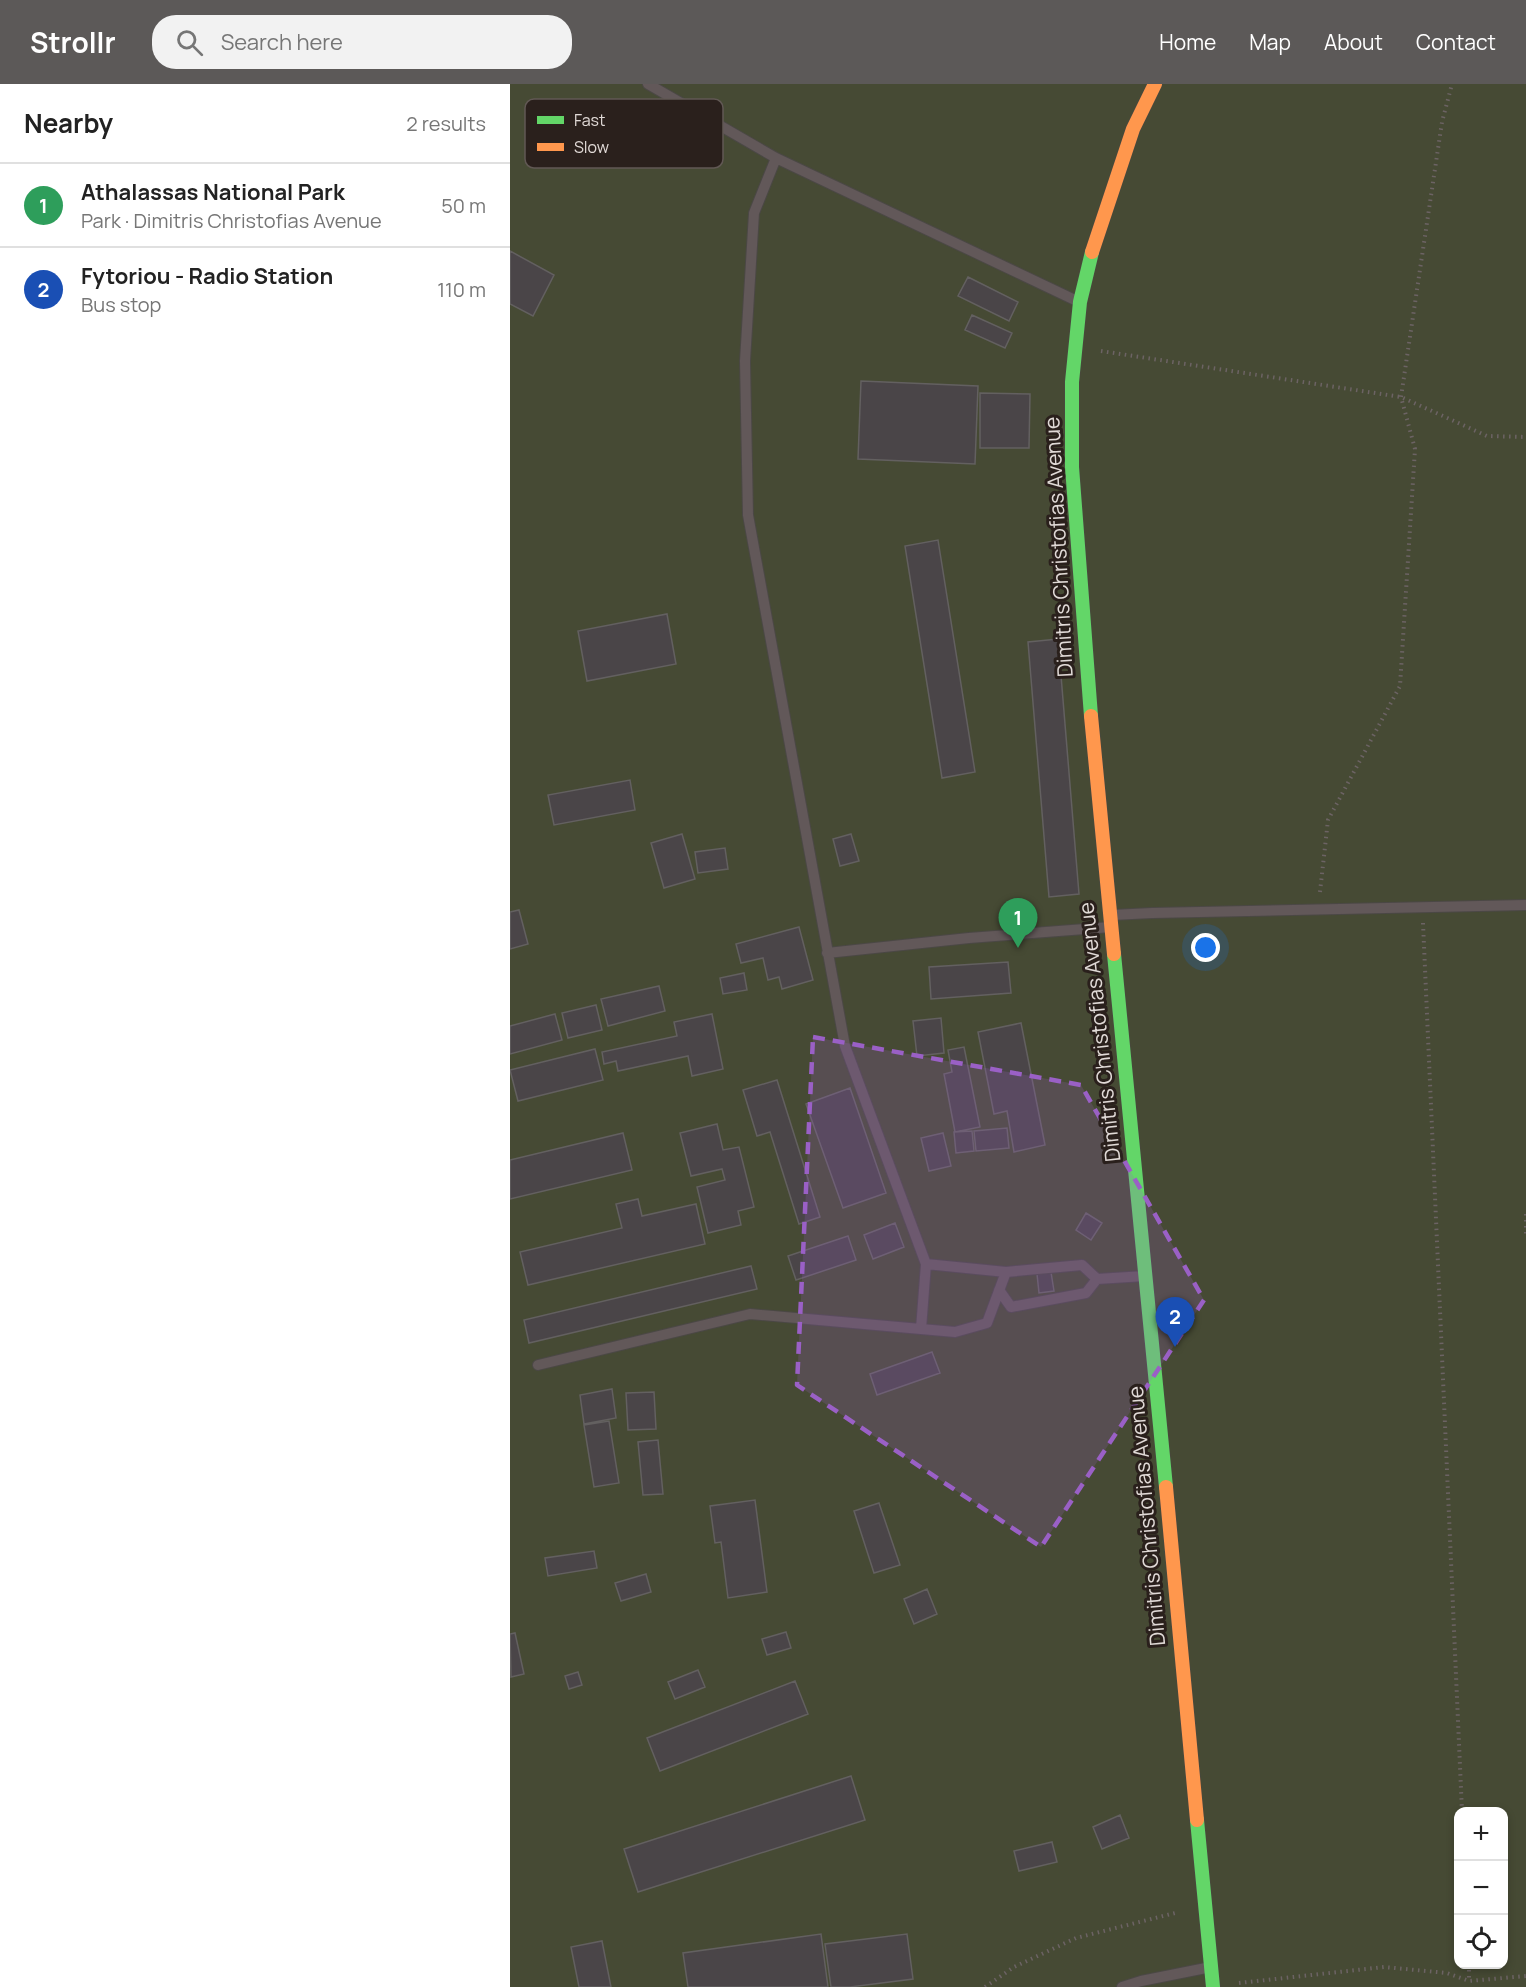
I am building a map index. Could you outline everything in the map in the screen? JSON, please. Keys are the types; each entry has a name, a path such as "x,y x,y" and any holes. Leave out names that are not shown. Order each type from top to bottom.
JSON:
{"main road":[{"name":"Dimitris Christofias Avenue","path":"1155,84 1133,129 1097,234 1080,302 1072,382 1072,467 1088,681 1110,922 1146,1275 1213,1986"}],"lane":[{"path":"648,84 674,99"},
{"path":"723,127 776,158 1080,302"},
{"path":"776,158 754,213 745,361 747,516 845,1046 926,1264 921,1329"},
{"path":"828,953 1110,922 1152,913 1526,905"},
{"path":"926,1264 1006,1272 1083,1264 1097,1279"},
{"path":"538,1365 750,1314 955,1332 987,1323 1006,1272"},
{"path":"999,1290 1011,1307 1086,1293 1097,1279 1146,1275"},
{"path":"1122,1987 1211,1967"}],"path":[{"path":"1318,910 1328,820 1400,686 1415,449 1401,397 1442,122 1452,84"},
{"path":"1076,347 1401,397 1486,436 1526,437"},
{"path":"1422,907 1462,1807"},
{"path":"1526,1214 1526,1234"},
{"path":"985,1987 1014,1967 1076,1938 1206,1905"},
{"path":"1213,1986 1384,1967 1447,1973 1469,1981 1526,1976"},
{"path":"1469,1969 1469,1981"}],"highlighted area":[{"path":"813,1037 1081,1085 1204,1300 1041,1547 797,1385"}],"green space":[{"path":"510,84 1526,84 1526,1987 510,1987"}],"building":[{"path":"510,251 554,275 533,316 510,304"},
{"path":"968,277 1018,302 1009,321 958,296"},
{"path":"972,315 1012,333 1005,348 965,330"},
{"path":"861,381 978,386 975,464 858,459"},
{"path":"980,393 1030,394 1029,448 980,448"},
{"path":"938,540 975,772 942,778 905,546"},
{"path":"667,614 676,664 587,681 578,631"},
{"path":"1058,639 1079,894 1049,897 1028,642"},
{"path":"630,780 635,810 554,825 548,795"},
{"path":"682,834 695,879 664,888 651,843"},
{"path":"851,834 859,861 840,866 833,839"},
{"path":"725,848 728,869 698,873 695,852"},
{"path":"519,910 528,944 510,949 510,912"},
{"path":"799,927 813,980 782,989 779,977 768,980 763,958 741,963 736,944"},
{"path":"1008,962 1011,993 931,999 929,967"},
{"path":"744,973 747,990 723,994 720,978"},
{"path":"659,986 665,1011 608,1026 601,999"},
{"path":"596,1005 602,1030 568,1038 562,1013"},
{"path":"555,1014 562,1040 510,1054 510,1026"},
{"path":"712,1014 723,1069 692,1076 688,1056 618,1071 616,1061 604,1064 602,1052 677,1036 674,1022"},
{"path":"941,1018 944,1053 917,1056 913,1021"},
{"path":"1021,1023 1045,1145 1014,1152 1007,1111 994,1114 978,1032"},
{"path":"964,1047 980,1127 955,1132 944,1074 952,1072 948,1050"},
{"path":"595,1049 603,1080 518,1101 510,1070"},
{"path":"777,1080 820,1217 799,1224 770,1132 757,1136 743,1090"},
{"path":"850,1088 886,1193 843,1208 806,1104"},
{"path":"717,1124 723,1150 739,1147 754,1207 738,1211 741,1225 708,1233 697,1187 725,1180 722,1169 691,1176 680,1133"},
{"path":"1007,1128 1009,1148 976,1151 974,1131"},
{"path":"972,1131 974,1151 956,1153 954,1132"},
{"path":"623,1133 632,1170 510,1199 510,1160"},
{"path":"943,1133 951,1166 929,1171 921,1138"},
{"path":"638,1199 642,1216 696,1204 705,1244 528,1285 520,1252 622,1228 616,1204"},
{"path":"1086,1213 1102,1223 1091,1240 1076,1230"},
{"path":"895,1223 904,1247 873,1259 864,1235"},
{"path":"848,1236 856,1260 796,1280 788,1256"},
{"path":"751,1266 757,1289 529,1343 524,1320"},
{"path":"1051,1272 1054,1291 1039,1293 1037,1274"},
{"path":"932,1352 940,1373 877,1395 870,1374"},
{"path":"612,1389 616,1418 584,1424 580,1395"},
{"path":"654,1392 656,1429 628,1430 626,1393"},
{"path":"609,1421 619,1483 594,1487 584,1425"},
{"path":"658,1440 663,1494 643,1495 638,1442"},
{"path":"755,1500 767,1592 728,1598 721,1542 715,1543 710,1506"},
{"path":"879,1503 900,1565 874,1573 854,1511"},
{"path":"594,1551 597,1568 548,1576 545,1558"},
{"path":"646,1574 651,1592 621,1601 615,1583"},
{"path":"927,1589 937,1614 914,1624 904,1599"},
{"path":"786,1632 791,1648 767,1655 762,1639"},
{"path":"515,1633 524,1674 511,1677 510,1634"},
{"path":"698,1670 705,1687 675,1699 668,1682"},
{"path":"578,1672 582,1685 569,1689 565,1676"},
{"path":"795,1681 808,1714 660,1771 647,1738"},
{"path":"851,1776 865,1820 638,1892 624,1849"},
{"path":"1120,1815 1129,1838 1102,1849 1093,1827"},
{"path":"1052,1842 1057,1862 1019,1871 1014,1851"},
{"path":"821,1934 828,1987 688,1987 683,1953"},
{"path":"907,1934 913,1979 850,1987 831,1987 825,1944"},
{"path":"602,1941 611,1987 579,1987 571,1947"}],"traffic: fast":[{"path":"1091,716 1072,467 1072,382 1080,302 1092,252"},
{"path":"1114,954 1166,1487"},
{"path":"1197,1820 1213,1987"}],"traffic: slow":[{"path":"1092,252 1133,129 1155,84"},
{"path":"1091,716 1114,954"},
{"path":"1166,1487 1197,1820"}],"place":[{"name":"Athalassas National Park","path":"1018,948"},
{"name":"Fytoriou - Radio Station","path":"1175,1347"}]}
